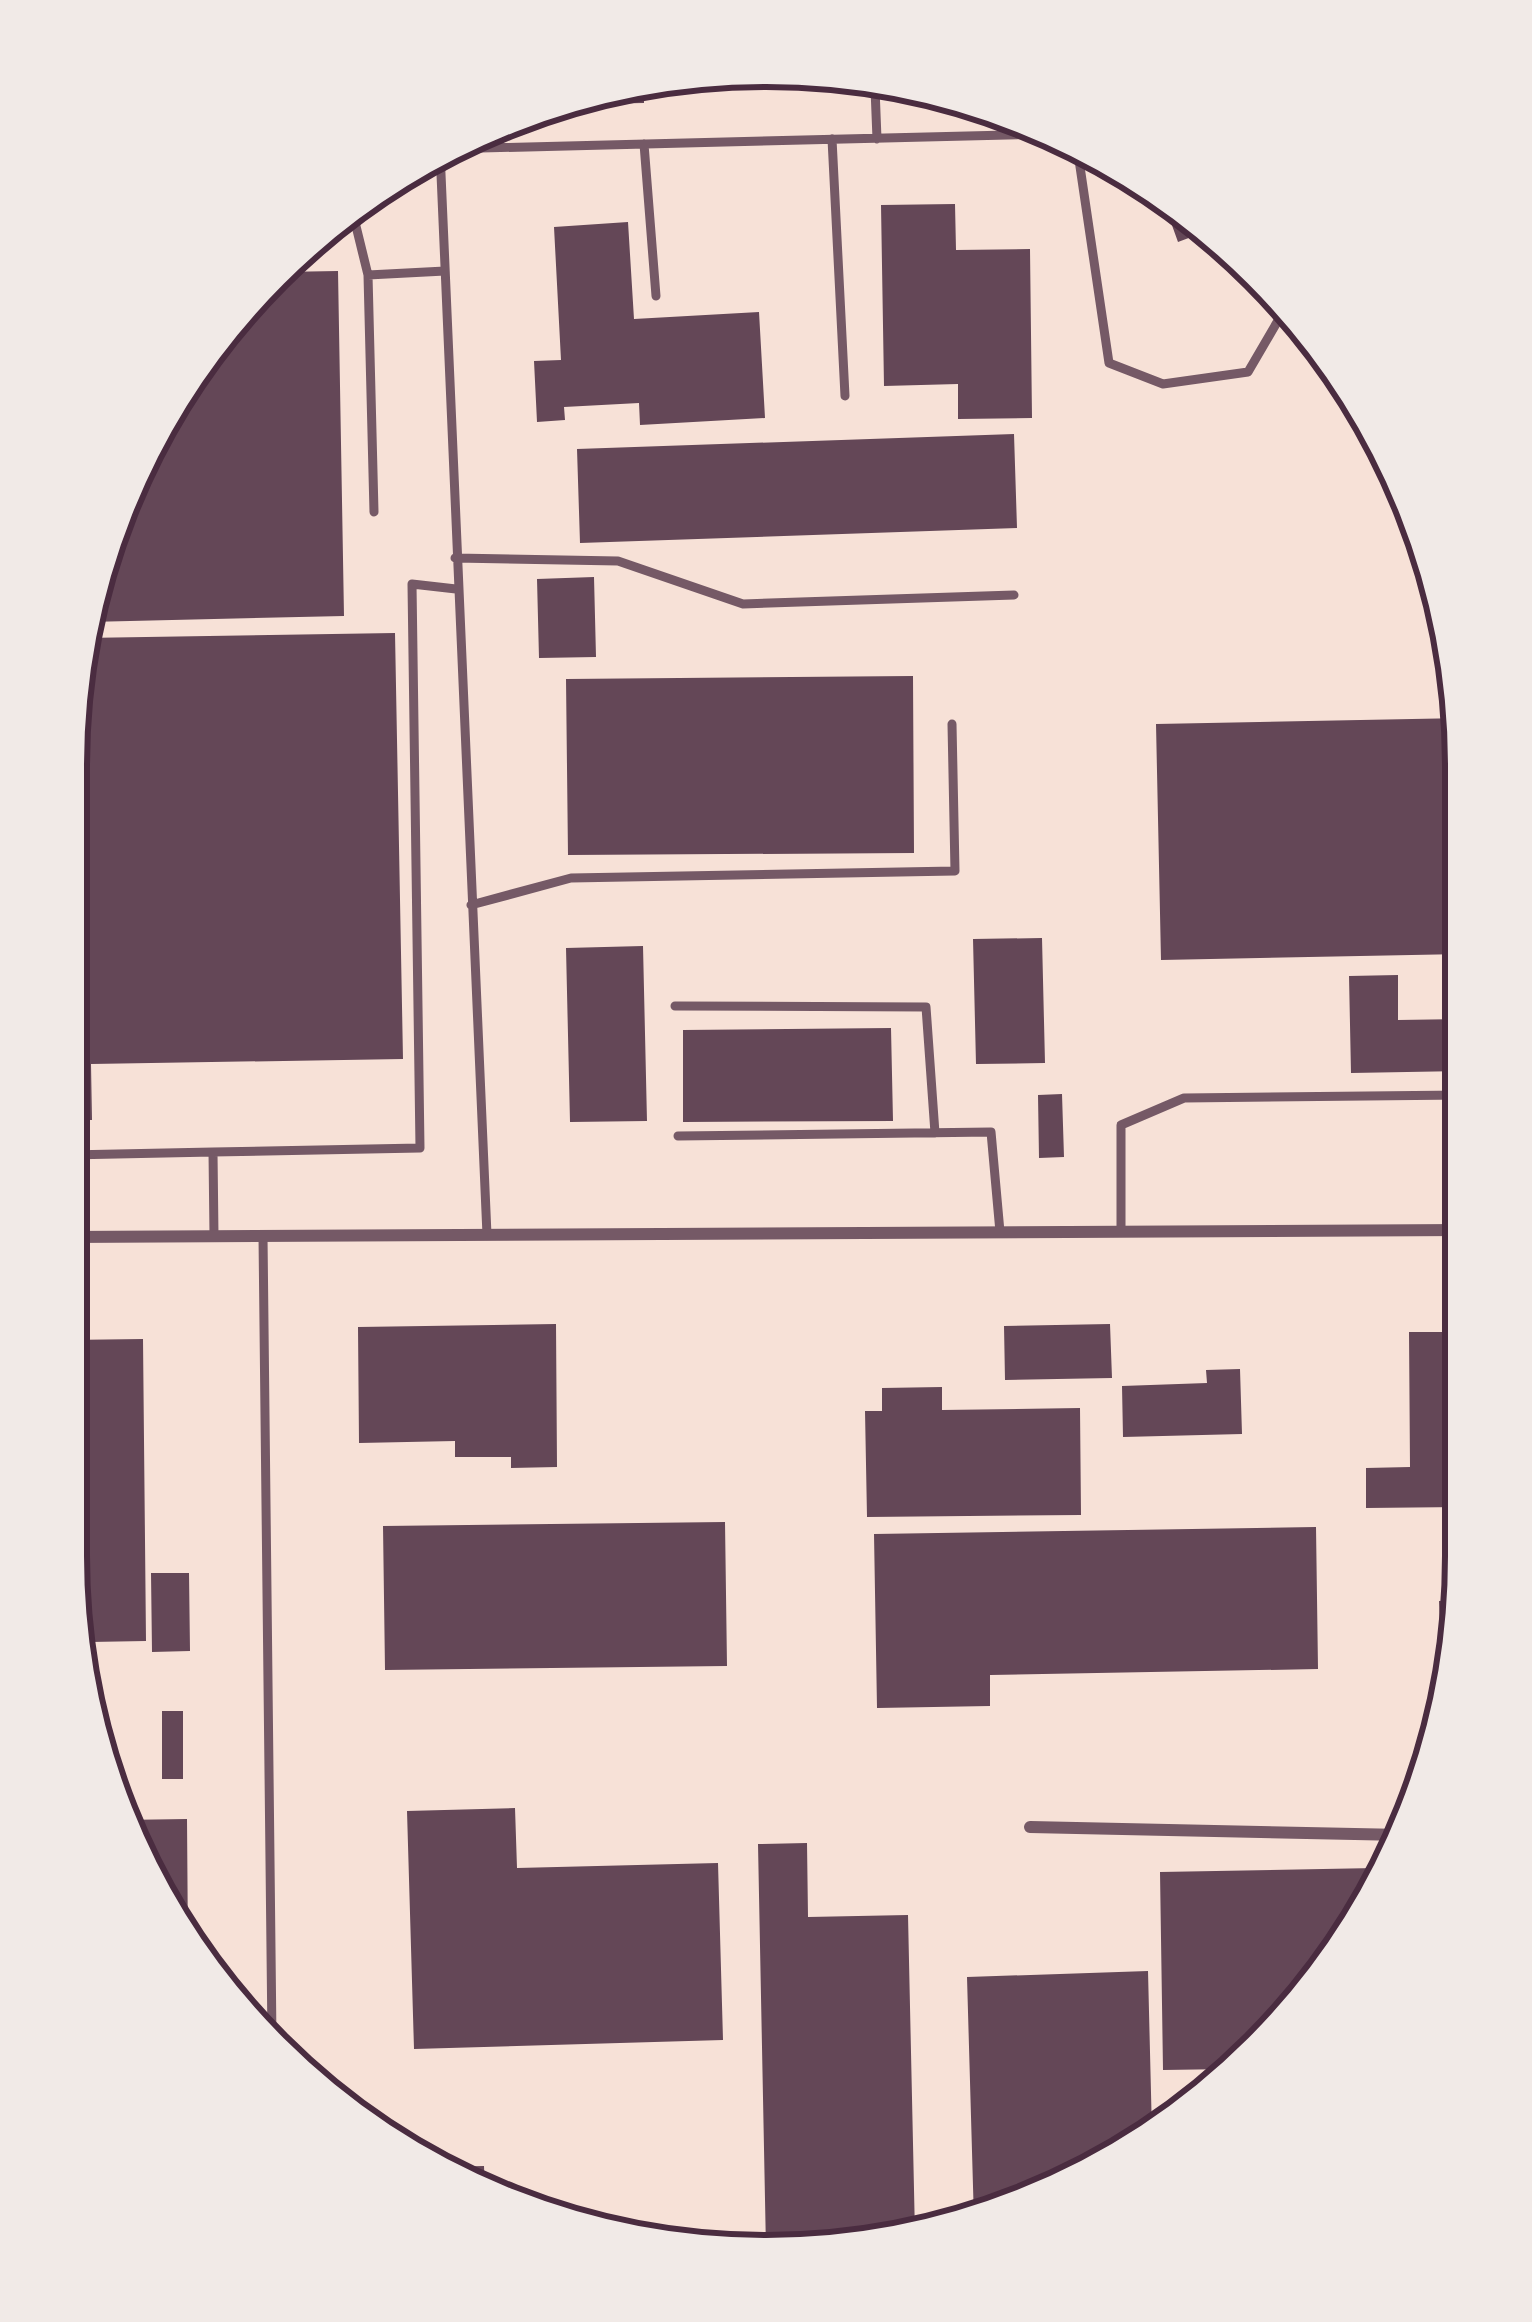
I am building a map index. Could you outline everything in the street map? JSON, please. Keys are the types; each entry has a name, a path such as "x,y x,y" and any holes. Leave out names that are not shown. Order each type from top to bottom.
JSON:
{"street":[{"path":"87,1237 1445,1230"},
{"path":"1030,1827 1385,1835"}],"lane":[{"path":"875,96 877,139"},
{"path":"486,148 1015,135"},
{"path":"832,139 845,396"},
{"path":"644,144 656,296"},
{"path":"1080,164 1108,363 1163,384 1248,372 1278,320"},
{"path":"442,170 455,589 487,1235"},
{"path":"356,225 368,275 374,512"},
{"path":"368,275 445,272"},
{"path":"454,558 618,561 743,604 1014,595"},
{"path":"87,1155 420,1148 412,584 455,589"},
{"path":"471,904 571,878 955,871 952,724"},
{"path":"675,1006 926,1007 935,1133"},
{"path":"1121,1232 1121,1125 1184,1098 1445,1094"},
{"path":"678,1136 991,1132 1000,1232"},
{"path":"213,1152 214,1236"},
{"path":"263,1236 272,2021"}],"building":[{"path":"955,204 956,250 1030,249 1032,418 958,419 958,384 884,386 881,205"},
{"path":"1170,221 1191,237 1178,242"},
{"path":"628,222 634,319 759,312 765,418 640,425 639,403 564,407 565,420 537,422 534,361 561,360 554,227"},
{"path":"338,271 344,616 103,622 139,506 178,426 227,353 301,272"},
{"path":"1014,434 1017,528 580,543 577,449"},
{"path":"594,577 596,657 539,658 537,579"},
{"path":"395,633 403,1059 91,1064 92,1120 87,1120 88,722 99,638"},
{"path":"913,676 914,853 568,855 566,679"},
{"path":"1444,718 1445,954 1161,960 1156,724"},
{"path":"1042,938 1045,1063 976,1064 973,939"},
{"path":"643,946 647,1121 570,1122 566,948"},
{"path":"1398,975 1398,1020 1445,1019 1445,1071 1351,1073 1349,976"},
{"path":"891,1028 893,1121 683,1122 683,1030"},
{"path":"1062,1094 1064,1157 1039,1158 1038,1095"},
{"path":"556,1324 557,1467 511,1468 511,1457 455,1457 455,1441 359,1443 358,1327"},
{"path":"1110,1324 1112,1378 1005,1380 1004,1326"},
{"path":"1409,1332 1445,1332 1445,1507 1366,1508 1366,1468 1410,1467"},
{"path":"143,1339 146,1641 93,1642 87,1556 87,1340"},
{"path":"1240,1369 1242,1434 1123,1437 1122,1386 1207,1383 1206,1370"},
{"path":"942,1387 942,1410 1080,1408 1081,1515 867,1517 865,1411 882,1411 882,1388"},
{"path":"725,1522 727,1666 385,1670 383,1526"},
{"path":"1316,1527 1318,1669 990,1675 990,1706 877,1708 874,1534"},
{"path":"151,1573 189,1573 190,1651 152,1652"},
{"path":"162,1711 183,1711 183,1779 162,1779"},
{"path":"515,1808 517,1868 718,1863 723,2040 414,2049 407,1811"},
{"path":"187,1819 188,1911 157,1856 141,1820"},
{"path":"807,1843 808,1917 908,1915 915,2218 855,2229 766,2235 758,1844"},
{"path":"1369,1868 1305,1969 1210,2069 1163,2070 1160,1872"},
{"path":"1148,1971 1152,2115 1066,2165 973,2202 967,1977"}]}
